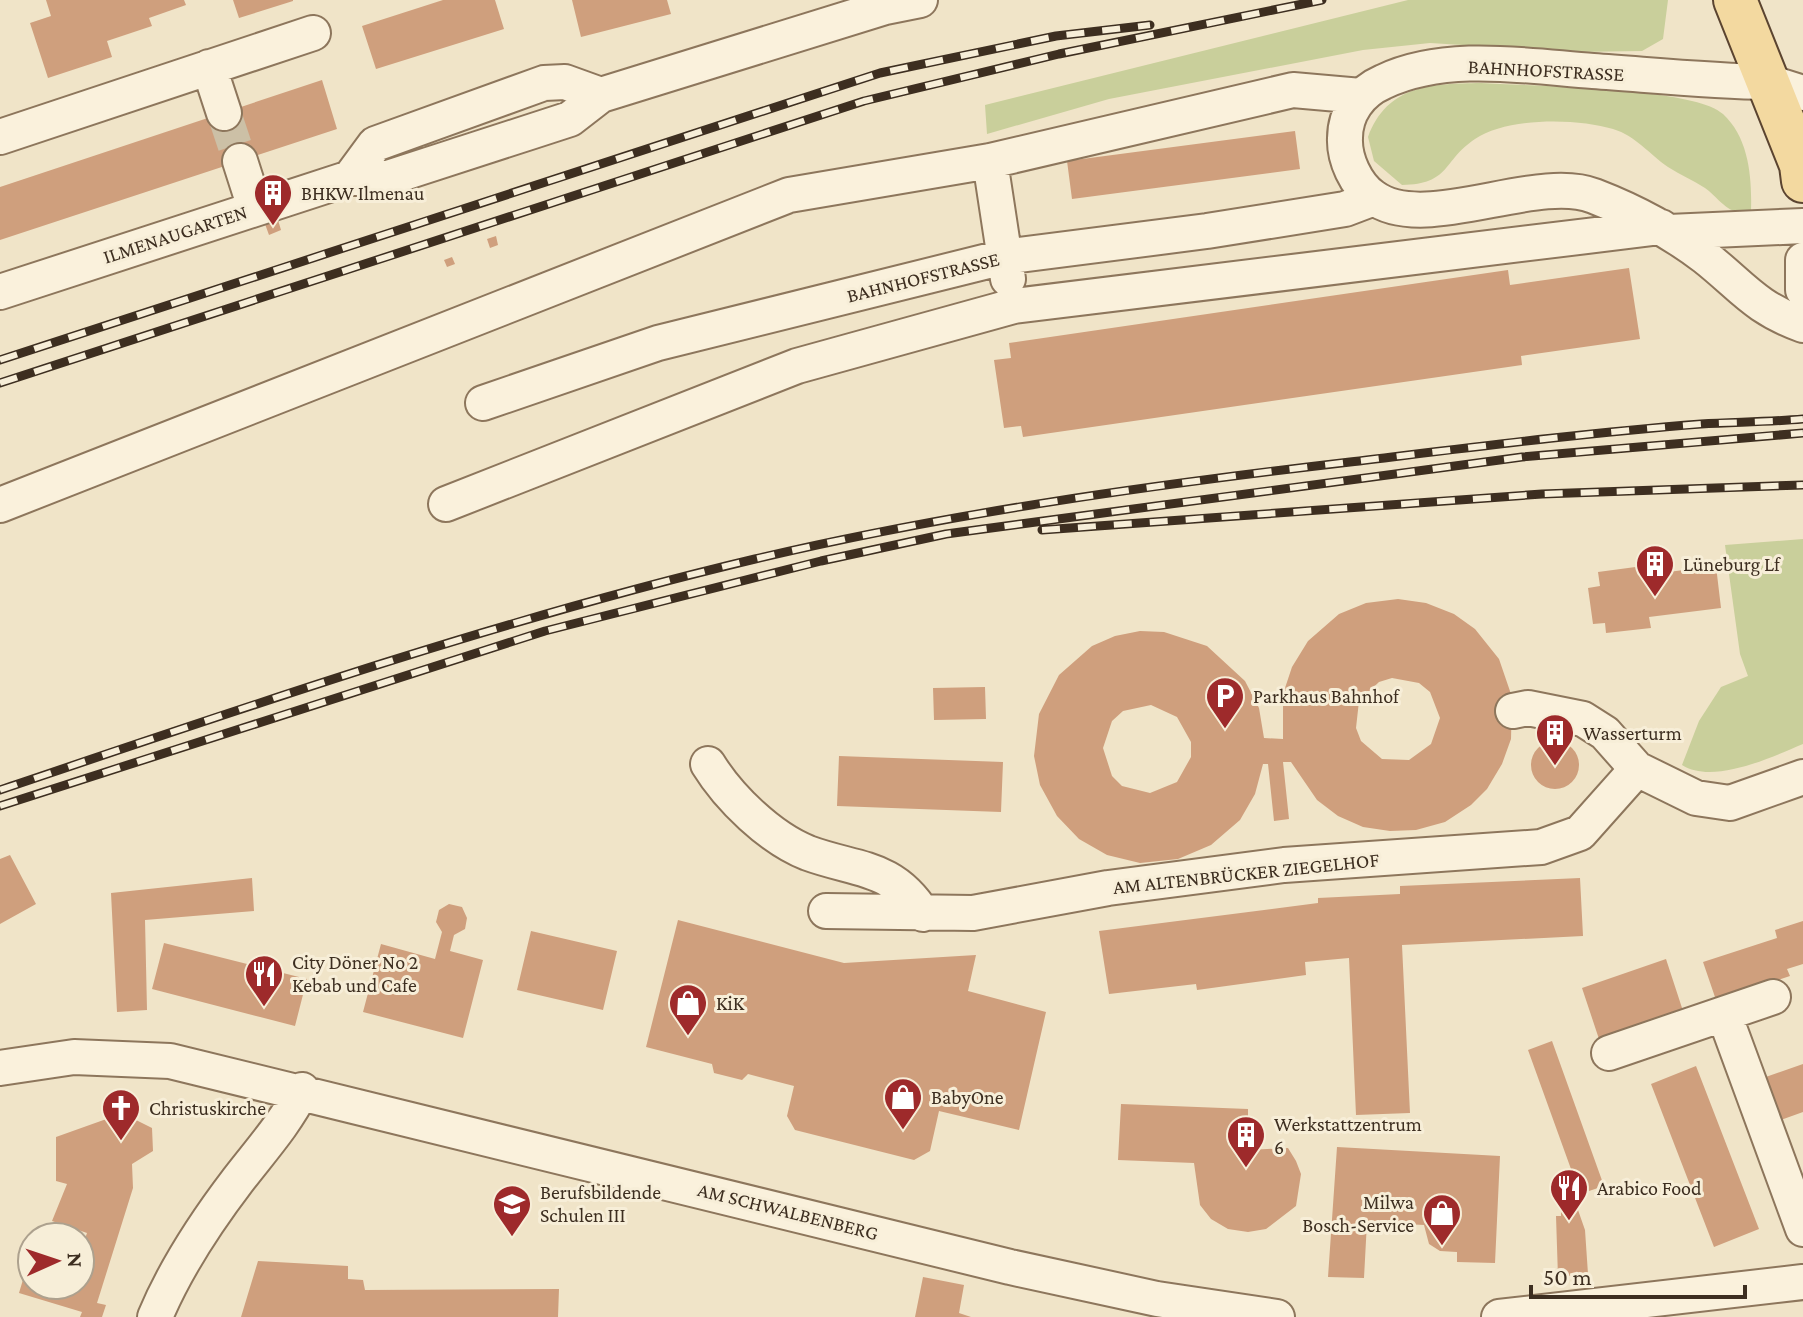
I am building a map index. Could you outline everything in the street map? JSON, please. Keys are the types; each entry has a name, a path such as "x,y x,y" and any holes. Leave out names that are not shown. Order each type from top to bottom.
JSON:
{"main road":[{"path":"1735,0 1786,88 1803,181"}],"street":[{"name":"ILMENAUGARTEN","path":"0,292 350,178 375,144 544,83 565,82 601,95 885,7 920,0"},
{"path":"0,137 313,33"},
{"name":"BAHNHOFSTRASSE","path":"1361,96 1396,76 1449,66 1510,64 1786,88"},
{"path":"209,67 224,113"},
{"path":"0,505 789,195 990,161 1293,90 1361,96 1345,123 1344,144 1359,182 1374,198 1398,207 1422,209 1575,191 1604,200 1665,229 1789,320"},
{"path":"240,161 255,208"},
{"path":"990,161 1014,306"},
{"name":"BAHNHOFSTRASSE","path":"483,403 658,343 1004,257 1222,229 1345,209 1374,198"},
{"path":"446,504 797,366 1014,306 1665,229 1803,226"},
{"path":"1803,260 1803,290"},
{"path":"1513,711 1528,708 1583,719 1605,733 1637,769 1696,798 1730,803 1803,777"},
{"path":"708,764 721,785 765,825 806,852 888,876 905,890 923,914"},
{"name":"AM ALTENBRÜCKER ZIEGELHOF","path":"826,911 973,913 1108,888 1284,865 1541,847 1580,833 1637,769"},
{"path":"1609,1053 1773,997"},
{"path":"1724,1014 1803,1229"},
{"name":"AM SCHWALBENBERG","path":"0,1068 74,1057 170,1061 302,1090 1010,1267 1224,1314 1277,1317"},
{"path":"155,1317 194,1244 237,1181 288,1118 302,1090"},
{"path":"1499,1317 1803,1282"}],"green space":[{"path":"1408,0 1668,0 1663,39 1642,51 1575,52 1430,43 1363,50 1109,99 987,134 985,105"},
{"path":"1481,83 1646,93 1706,105 1723,114 1744,146 1751,185 1751,211 1741,213 1730,209 1636,141 1621,132 1598,125 1523,123 1489,132 1464,147 1438,176 1418,184 1402,185 1374,161 1368,137 1387,106 1414,90 1445,84"},
{"path":"1803,539 1803,744 1759,762 1726,771 1695,770 1682,765 1699,721 1721,687 1748,676 1740,654 1725,545"}],"building":[{"path":"46,0 184,0 186,5 149,18 152,26 107,41 112,57 48,78 30,23 51,16"},
{"path":"233,0 293,0 293,1 239,18"},
{"path":"443,0 495,0 504,29 376,69 362,26"},
{"path":"572,0 667,0 671,14 581,37"},
{"path":"322,80 337,129 0,240 0,187"},
{"path":"1295,131 1300,169 1072,199 1067,161"},
{"name":"BHKW Ilmenau","path":"278,220 281,230 269,235 265,224"},
{"path":"496,236 498,245 490,248 487,239"},
{"path":"452,257 455,264 447,267 444,260"},
{"path":"1629,268 1640,339 1521,356 1522,365 1023,437 1021,426 1004,428 994,360 1011,358 1009,343 1508,270 1510,285"},
{"name":"Lüneburg Lf","path":"1643,566 1644,575 1716,566 1721,608 1649,617 1651,628 1606,633 1605,623 1593,624 1588,588 1600,586 1598,572"},
{"name":"Parkhaus Bahnhof","path":"1398,599 1426,603 1454,614 1475,629 1499,659 1512,697 1511,739 1502,764 1487,789 1471,805 1445,822 1416,830 1390,831 1363,827 1338,816 1317,800 1291,762 1283,762 1289,819 1274,821 1268,764 1263,764 1255,794 1240,820 1211,845 1178,859 1140,863 1107,855 1079,839 1057,816 1040,785 1034,756 1039,714 1059,675 1092,646 1115,636 1140,631 1164,632 1207,646 1245,681 1259,708 1264,738 1283,739 1283,694 1292,667 1308,641 1339,614 1366,603","holes":["1392,678 1419,683 1430,692 1440,718 1431,744 1409,760 1382,759 1361,741 1356,728 1359,701 1379,682","1151,705 1177,717 1191,742 1191,757 1177,782 1150,793 1122,786 1112,776 1103,748 1112,721 1123,711"]},
{"path":"985,687 986,719 934,720 933,688"},
{"name":"Wasserturm","path":"1555,741 1572,748 1579,765 1572,782 1555,789 1538,782 1531,765 1538,748"},
{"path":"839,756 1003,762 1001,812 837,806"},
{"path":"10,855 36,904 0,924 0,859"},
{"path":"252,878 254,911 145,920 147,1010 117,1012 111,893"},
{"path":"1580,878 1583,936 1402,945 1410,1113 1356,1115 1349,958 1305,962 1306,975 1197,990 1196,984 1109,994 1099,931 1318,903 1318,898 1400,894 1400,886"},
{"path":"449,904 462,907 467,918 465,929 454,935 450,951 483,960 463,1038 363,1012 381,944 435,959 442,932 436,922 439,910"},
{"path":"678,920 844,963 976,955 968,991 1046,1012 1019,1130 939,1111 930,1151 914,1160 795,1130 787,1116 794,1086 748,1074 742,1080 714,1073 712,1064 646,1047"},
{"path":"1803,921 1803,964 1787,969 1790,976 1716,1000 1703,962 1777,938 1775,930"},
{"path":"531,931 617,951 603,1010 517,990"},
{"path":"164,943 307,979 295,1026 152,989"},
{"path":"1666,959 1683,1011 1599,1039 1582,988"},
{"path":"1552,1041 1604,1186 1580,1194 1528,1050"},
{"path":"1803,1064 1803,1112 1775,1122 1760,1079"},
{"path":"1696,1066 1759,1229 1714,1247 1651,1084"},
{"name":"Werkstattzentrum 6","path":"1121,1104 1248,1109 1248,1150 1288,1148 1296,1161 1301,1174 1296,1206 1266,1229 1248,1232 1228,1229 1211,1219 1200,1205 1194,1163 1118,1160"},
{"path":"128,1116 152,1128 153,1151 132,1164 133,1188 97,1303 106,1305 102,1317 80,1317 82,1312 46,1301 96,1301 96,1221 52,1221 67,1184 56,1181 56,1137 112,1117"},
{"path":"1337,1147 1500,1156 1495,1263 1457,1262 1457,1252 1440,1251 1429,1244 1424,1225 1367,1222 1364,1278 1328,1277"},
{"path":"1578,1210 1585,1230 1588,1274 1558,1277 1556,1216 1561,1216 1561,1212"},
{"path":"258,1261 348,1266 348,1279 363,1280 365,1290 559,1289 558,1317 241,1317"},
{"path":"923,1277 964,1285 959,1313 971,1317 915,1317"}],"tunnel":[{"path":"224,113 240,161"}],"railway":[{"path":"0,383 864,101 1059,54 1322,0"},
{"path":"0,360 880,73 1056,36 1150,25"},
{"path":"0,790 469,637 659,583 828,543 976,514 1275,471 1613,432 1803,419"},
{"path":"0,806 545,631 821,561 946,534 1522,457 1803,433"},
{"path":"1042,530 1542,494 1803,485"}],"place":[{"name":"BHKW Ilmenau","path":"273,227"},
{"name":"Lüneburg Lf","path":"1655,598"},
{"name":"Parkhaus Bahnhof","path":"1225,730"},
{"name":"Wasserturm","path":"1555,767"},
{"name":"City Döner No 2 Kebab und Cafe","path":"264,1008"},
{"name":"KiK","path":"688,1037"},
{"name":"BabyOne","path":"903,1131"},
{"name":"Christuskirche","path":"121,1142"},
{"name":"Werkstattzentrum 6","path":"1246,1169"},
{"name":"Arabico Food","path":"1569,1222"},
{"name":"Berufsbildende Schulen III","path":"512,1238"},
{"name":"Milwa Bosch-Service","path":"1442,1247"}]}
